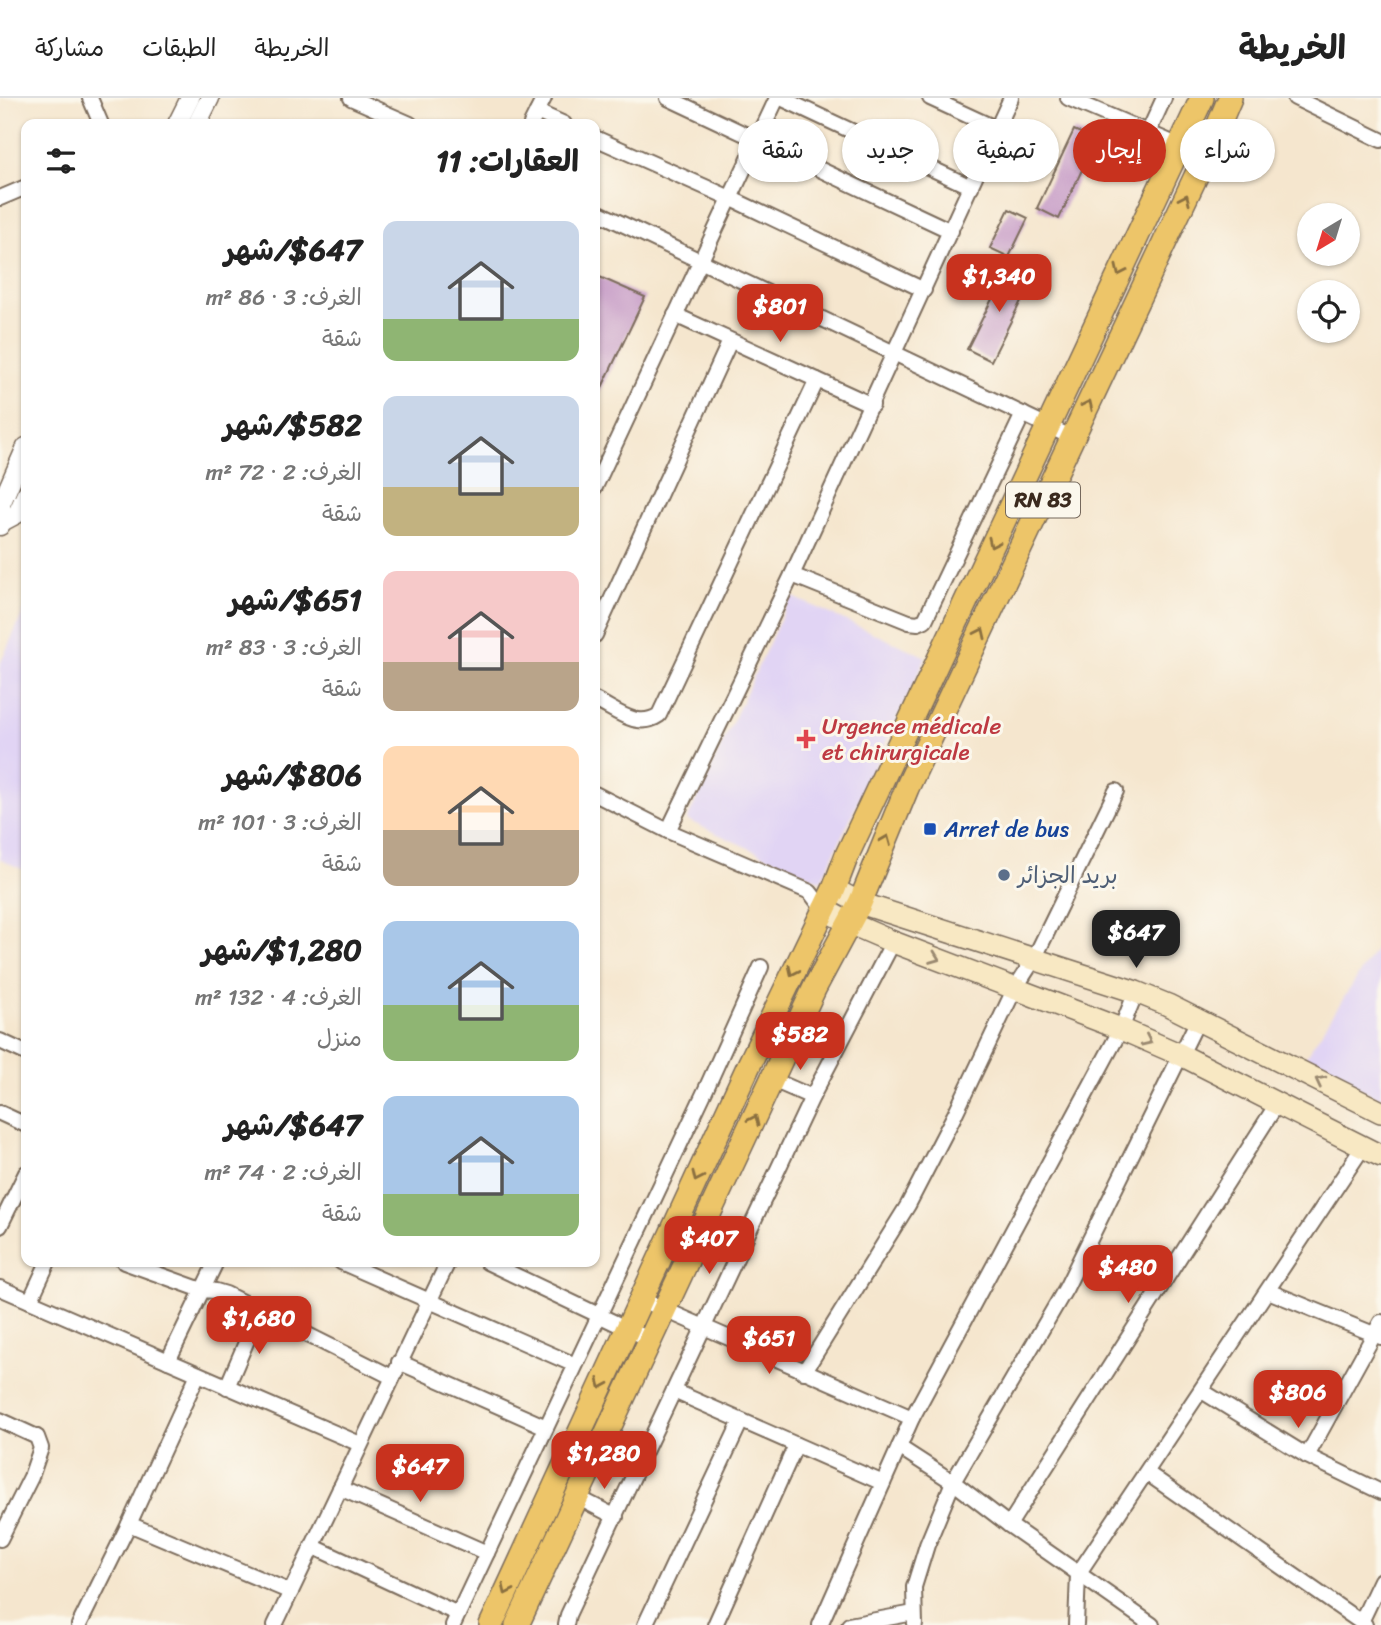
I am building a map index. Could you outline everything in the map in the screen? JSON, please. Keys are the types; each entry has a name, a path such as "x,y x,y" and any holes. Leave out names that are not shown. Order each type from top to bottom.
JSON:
{"main road":[{"name":"RN 83","path":"1193,119 1202,98"},
{"name":"RN 83","path":"1221,119 1230,98"},
{"name":"RN 83","path":"491,1625 732,1101 822,897 847,855 1180,147"},
{"name":"RN 83","path":"517,1625 651,1340 663,1309 816,988 860,903 907,788 1193,182"},
{"path":"883,778 907,788"},
{"path":"822,897 860,903 1136,992 1198,1020 1381,1112"},
{"path":"822,897 849,923 1014,990 1121,1028 1181,1055 1372,1152"}],"street":[{"path":"90,98 99,119"},
{"path":"180,119 190,98"},
{"path":"200,119 210,98"},
{"path":"351,98 399,119"},
{"path":"534,118 544,98"},
{"path":"668,98 738,131"},
{"path":"768,119 779,98 971,187"},
{"path":"930,98 976,119"},
{"path":"1003,119 1012,98"},
{"path":"1068,98 1087,102 1120,119"},
{"path":"1154,119 1164,98"},
{"path":"1295,98 1381,140"},
{"path":"600,140 730,198 924,290"},
{"path":"1166,141 1180,147"},
{"path":"828,173 951,231"},
{"path":"600,475 738,181"},
{"path":"668,831 872,405 973,182"},
{"path":"0,198 21,189"},
{"path":"600,213 1073,438"},
{"path":"675,314 872,405"},
{"path":"600,624 730,341"},
{"path":"600,703 636,721 644,722 659,715 817,380"},
{"path":"792,575 909,622 925,621 1023,414"},
{"path":"12,505 21,467"},
{"path":"804,1372 908,1205 1116,791"},
{"path":"600,797 668,831 822,897"},
{"path":"566,1625 568,1615 812,1097 893,942"},
{"path":"312,1546 455,1620 761,967"},
{"path":"820,1625 912,1418 1121,1028 1136,992"},
{"path":"849,1625 914,1619 914,1587 917,1576 953,1482 1066,1288 1198,1020"},
{"path":"0,1041 21,1051"},
{"path":"773,1080 812,1097"},
{"path":"706,1089 732,1101"},
{"path":"1009,1525 1277,1104"},
{"path":"0,1113 21,1123"},
{"path":"1076,1625 1078,1574 1268,1291 1372,1152"},
{"path":"0,1226 21,1183"},
{"path":"30,1301 46,1267"},
{"path":"138,1267 202,1290 216,1291 392,1377"},
{"path":"167,1361 214,1267"},
{"path":"353,1267 575,1365"},
{"path":"275,1625 446,1267"},
{"path":"498,1267 651,1340"},
{"path":"0,1288 360,1444"},
{"path":"1268,1291 1379,1331 1307,1456"},
{"path":"640,1299 912,1418"},
{"path":"227,1387 259,1312"},
{"path":"399,1362 546,1427"},
{"path":"79,1625 198,1374"},
{"path":"674,1391 883,1483"},
{"path":"1202,1391 1307,1456 1381,1492"},
{"path":"0,1420 37,1437 41,1448 0,1539"},
{"path":"645,1625 741,1421"},
{"path":"715,1625 796,1445"},
{"path":"899,1447 953,1482 1009,1525 1152,1625"},
{"path":"1147,1473 1363,1624 1381,1580"},
{"path":"340,1488 487,1553"},
{"path":"577,1497 616,1517"},
{"path":"129,1524 290,1592"}],"shaded area":[{"name":"Urgence médicale et chirurgicale","path":"791,596 926,657 821,881 687,820"},
{"path":"21,617 21,869 0,859 0,664"},
{"path":"1381,941 1381,1099 1304,1059"}],"building":[{"path":"1073,132 1073,182 1076,182 1059,219 1037,208 1049,182 1059,182 1059,162"},
{"path":"1009,209 1028,218 1009,257 990,248"},
{"path":"1008,267 1032,279 991,361 967,349"},
{"path":"600,277 645,297 600,392"}],"place":[{"name":"Urgence médicale et chirurgicale","path":"806,739"},
{"name":"Arret de bus","path":"930,829"},
{"name":"بريد الجزائر","path":"1004,875"}]}
